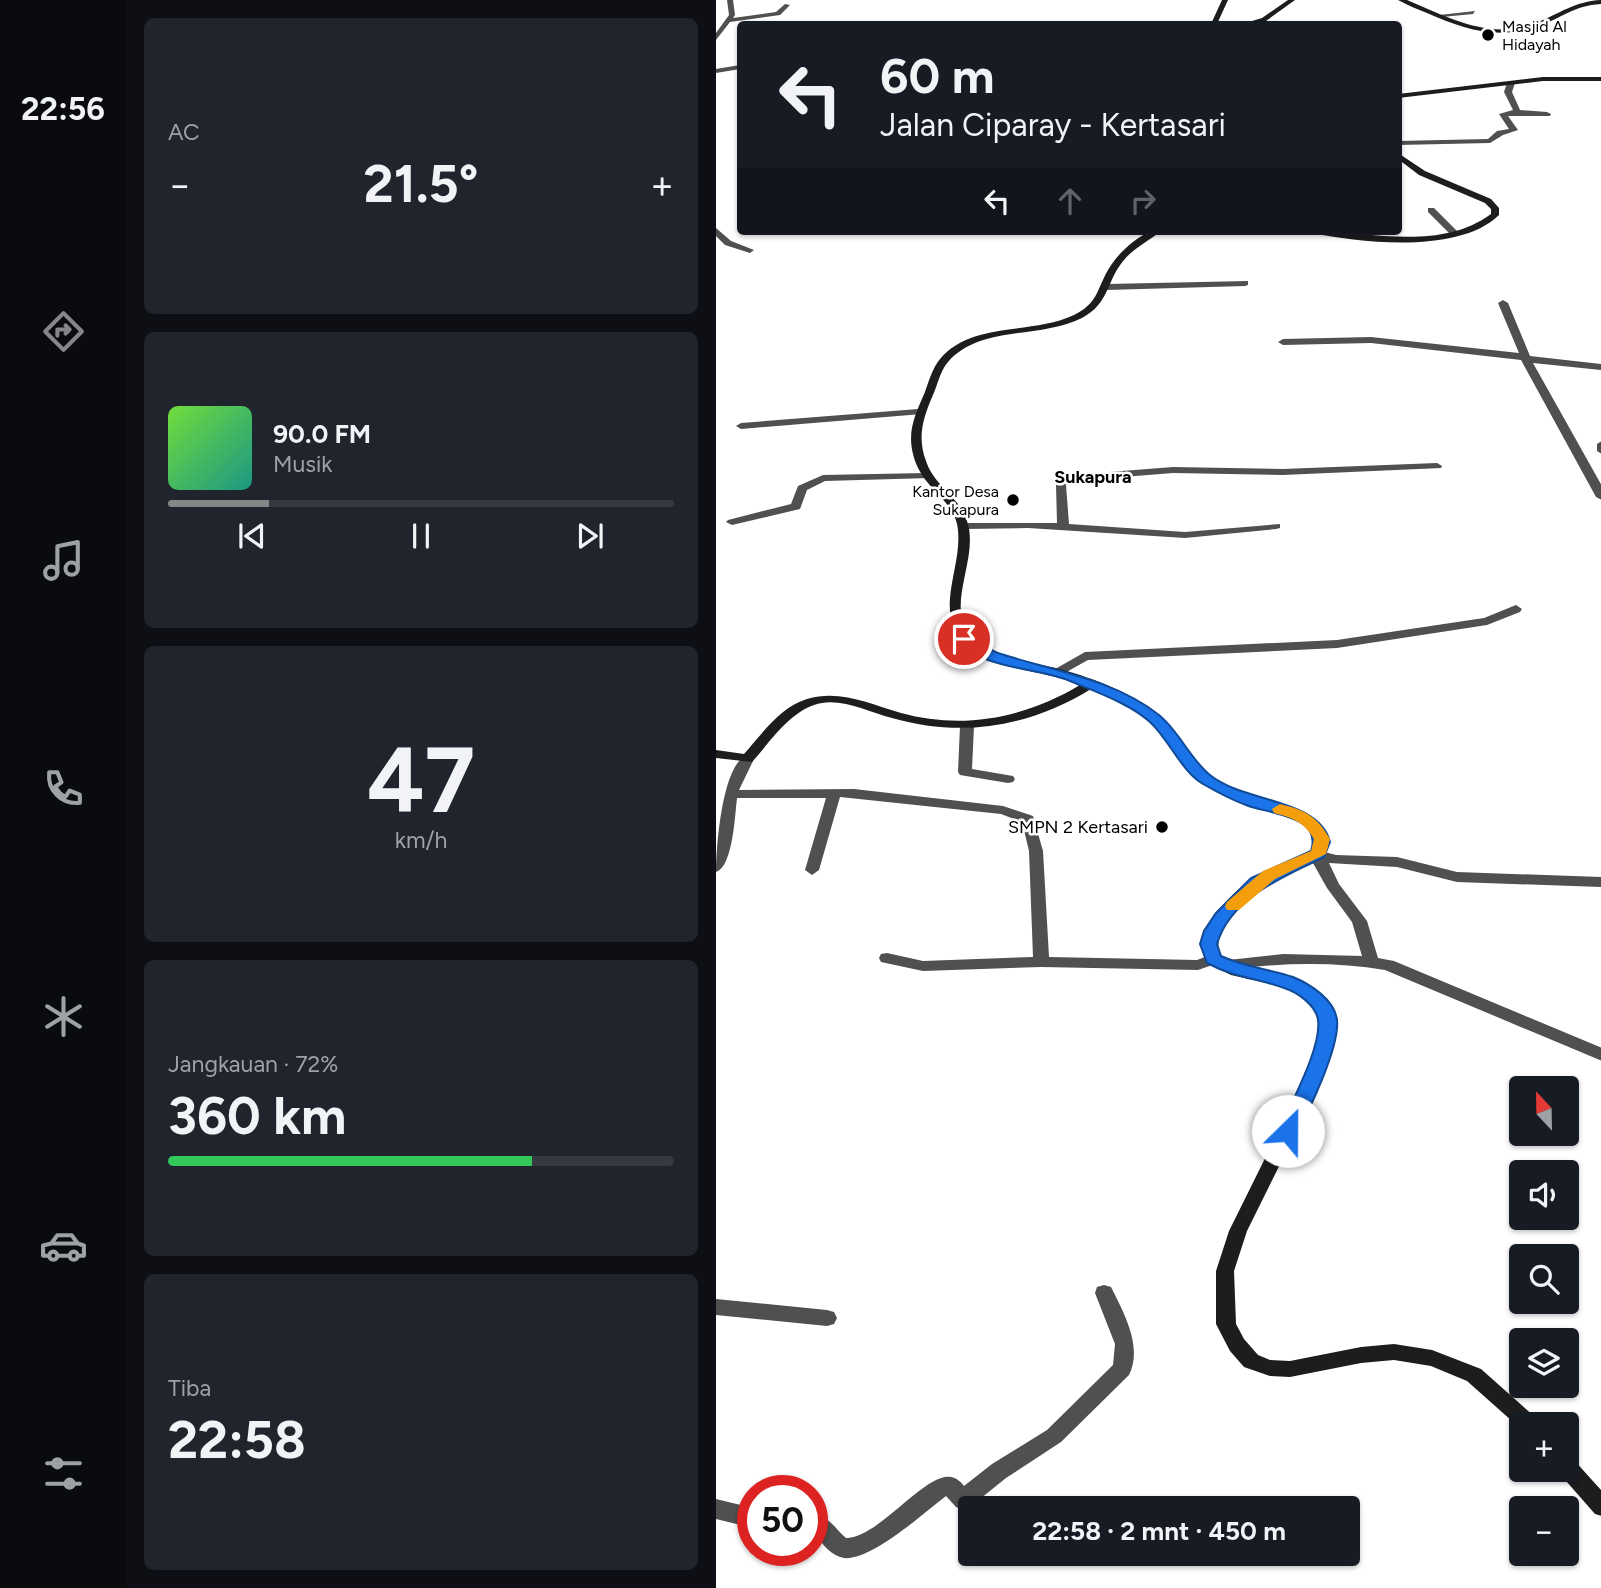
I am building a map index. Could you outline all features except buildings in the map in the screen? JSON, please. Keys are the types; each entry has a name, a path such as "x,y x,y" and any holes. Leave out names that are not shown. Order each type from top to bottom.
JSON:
{"main road":[{"path":"1215,21 1225,0"},
{"path":"1260,21 1292,0"},
{"path":"1401,0 1442,15 1467,29 1488,31 1530,27 1558,15 1570,5 1601,2"},
{"path":"1402,96 1511,83 1601,79"},
{"path":"1368,235 1408,238 1455,234 1475,229 1489,221 1496,212 1493,205 1422,173 1402,158"},
{"path":"1150,235 1122,257 1111,271 1102,299 1076,318 1045,328 976,341 952,352 934,376 931,389 918,412 916,438 926,476 954,506 964,526 956,607 964,639 978,651 1089,684 1157,720 1195,769 1216,786 1252,802 1306,818 1321,836 1316,855 1257,882 1212,931 1208,944 1219,962 1237,971 1288,982 1305,990 1325,1010 1328,1022 1322,1051 1297,1112 1238,1231 1225,1271 1226,1324 1237,1345 1251,1361 1270,1368 1290,1369 1361,1355 1393,1352 1432,1358 1474,1375 1516,1412"},
{"path":"716,754 747,759 784,718 810,702 838,701 910,719 967,726 1029,715 1059,703 1089,684"},
{"path":"1579,1481 1601,1507"}],"street":[{"path":"716,38 730,20 731,0"},
{"path":"730,20 778,14 787,5"},
{"path":"1442,15 1473,12"},
{"path":"716,71 737,68"},
{"path":"1511,83 1508,92 1518,112"},
{"path":"1402,143 1490,141 1500,133 1514,130 1502,114 1547,114"},
{"path":"1431,210 1455,234"},
{"path":"716,231 728,243"},
{"path":"716,245 728,243 750,250"},
{"path":"1107,286 1245,284"},
{"path":"1503,303 1526,358 1601,497"},
{"path":"1282,342 1341,335 1601,367"},
{"path":"741,426 918,412"},
{"path":"1601,444 1601,452"},
{"path":"1063,527 1061,485 1063,481 1077,477 1173,470 1283,472 1437,466"},
{"path":"732,522 756,517 768,511 796,507 802,488 823,478 926,476"},
{"path":"964,526 1063,527 1185,535 1275,526"},
{"path":"1056,672 1085,656 1337,644 1487,621 1516,609"},
{"path":"967,726 965,772 1008,779"},
{"path":"716,867 727,832 730,794 747,759"},
{"path":"730,794 886,796 1003,810 1028,819 1036,851 1041,962"},
{"path":"812,870 834,794"},
{"path":"1316,855 1336,860 1397,862 1457,877 1601,881"},
{"path":"1316,855 1322,861 1332,885 1359,921 1371,961"},
{"path":"887,958 915,962 923,967 1041,962 1198,965 1251,961 1371,961 1389,965 1601,1055"},
{"path":"828,1534 840,1548 850,1549 867,1543 943,1486 952,1486 963,1500 999,1471 1054,1436 1122,1369 1125,1344 1104,1293"},
{"path":"716,1307 827,1318"},
{"path":"716,1509 737,1514"}],"slow traffic":[{"path":"1233,906 1257,882 1318,854 1322,839 1313,823 1298,814 1280,809"}],"place":[{"name":"Masjid Al Hidayah","path":"1488,35"},
{"name":"Kantor Desa Sukapura","path":"1013,500"},
{"name":"SMPN 2 Kertasari","path":"1162,827"}],"district":[{"name":"Sukapura","path":"1093,477"}],"route":[{"path":"964,639 978,651 1072,677 1145,712 1157,720 1205,779 1252,802 1298,814 1313,823 1320,833 1322,842 1318,854 1257,882 1222,918 1212,931 1208,944 1213,959 1237,971 1288,982 1305,990 1325,1010 1328,1022 1322,1051 1288,1131"}]}
